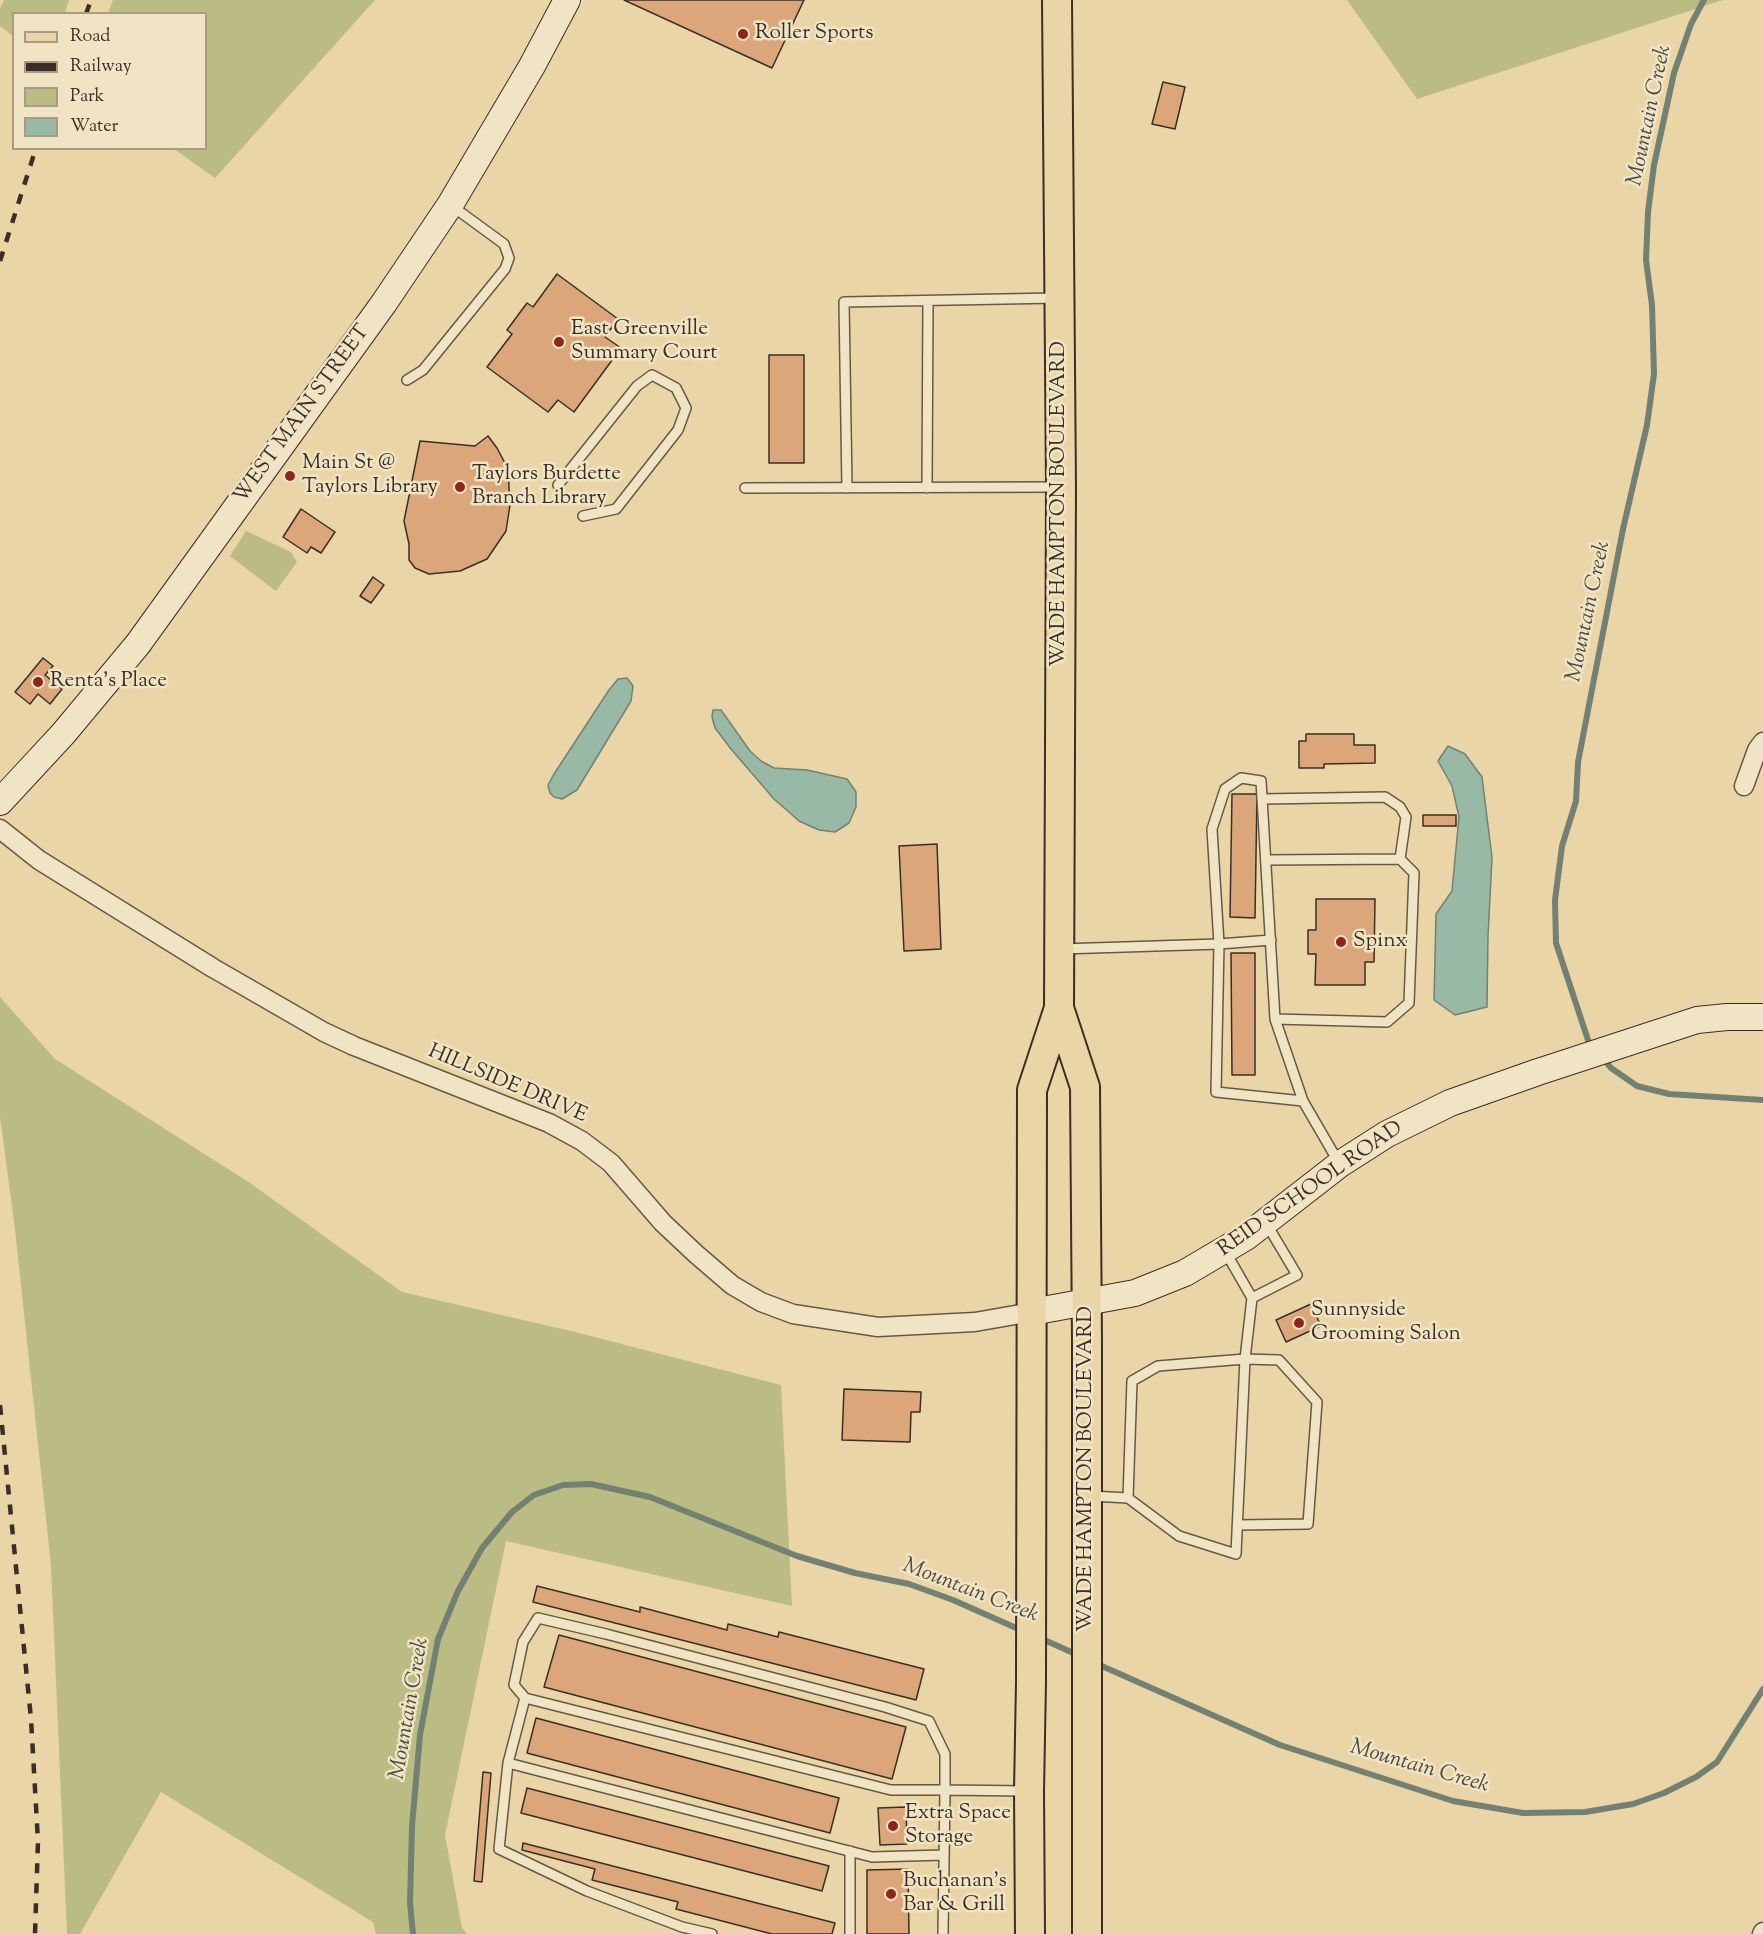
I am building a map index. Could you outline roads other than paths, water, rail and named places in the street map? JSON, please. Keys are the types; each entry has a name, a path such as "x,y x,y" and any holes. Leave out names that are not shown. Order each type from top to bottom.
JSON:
{"main road":[{"name":"WADE HAMPTON BOULEVARD","path":"1057,0 1060,487 1059,1008 1085,1087 1087,1934"},
{"name":"WADE HAMPTON BOULEVARD","path":"1030,1934 1032,1090 1059,1008"}],"street":[{"name":"WEST MAIN STREET","path":"0,802 63,734 138,644 384,303 450,205 532,66 567,0"},
{"path":"1744,786 1757,750 1763,742"},
{"name":"HILLSIDE DRIVE","path":"0,829 39,860 213,968 324,1032 549,1123 582,1141 611,1163 663,1223 696,1254 732,1285 761,1302 793,1314 878,1327 975,1322 1032,1312"},
{"name":"REID SCHOOL ROAD","path":"1032,1312 1147,1290 1185,1273 1225,1251 1340,1164 1417,1117 1449,1103 1697,1020 1763,1017"}],"lane":[{"path":"407,380 423,370 505,269 509,258 504,244 450,205"},
{"path":"847,488 844,302 1059,298"},
{"path":"927,488 928,301"},
{"path":"558,485 637,386 651,375 676,388 686,408 678,430 616,509 583,516"},
{"path":"745,489 1060,487"},
{"path":"1303,1101 1216,1092 1220,944 1212,829 1225,789 1241,778 1262,782 1275,1019 1303,1101 1340,1164"},
{"path":"1262,799 1385,797 1400,807 1406,817 1400,859"},
{"path":"1266,860 1400,859 1414,873 1409,1003 1387,1022 1275,1019"},
{"path":"1059,949 1220,944 1271,940"},
{"path":"1252,1298 1298,1275 1266,1222"},
{"path":"1086,1495 1128,1498 1179,1536 1236,1554 1245,1359 1252,1298 1225,1251"},
{"path":"1128,1498 1132,1380 1158,1366 1245,1359 1279,1360 1317,1402 1308,1524 1238,1525"},
{"path":"943,1934 945,1790 945,1754 929,1721 874,1704 538,1618 522,1642 514,1685 525,1698 891,1790 945,1790 1029,1791"},
{"path":"525,1698 508,1763 499,1849 587,1891 682,1927 712,1934"},
{"path":"508,1763 872,1857 944,1855"},
{"path":"850,1851 850,1934"}],"water":[{"path":"627,678 633,686 631,701 577,790 562,799 554,797 548,785 554,774 609,690 618,679"},
{"path":"713,710 721,710 750,751 761,761 774,768 807,770 847,779 856,792 856,807 849,823 835,832 819,830 799,821 774,799 731,749 715,728"},
{"path":"1448,746 1465,754 1482,777 1492,858 1487,1007 1455,1015 1434,1000 1436,914 1452,891 1459,817 1452,786 1438,761"}],"waterway":[{"name":"Mountain Creek","path":"1593,1047 1589,1043 1556,943 1555,900 1562,846 1576,801 1578,762 1623,529 1647,425 1654,374 1652,305 1646,260 1648,212 1654,165 1674,73 1691,24 1704,0"},
{"name":"Mountain Creek","path":"1602,1057 1611,1068 1637,1086 1669,1094 1763,1100"},
{"name":"Mountain Creek","path":"413,1934 410,1903 412,1826 420,1735 438,1639 458,1591 482,1548 512,1512 534,1495 563,1485 591,1484 650,1497 797,1556 855,1573 909,1584 953,1600 1023,1631"},
{"name":"Mountain Creek","path":"1040,1638 1080,1656"},
{"name":"Mountain Creek","path":"1095,1663 1280,1745 1453,1801 1523,1813 1585,1812 1633,1804 1664,1793 1696,1777 1717,1762 1763,1689"}],"railway":[{"path":"87,12 91,0"},
{"path":"0,261 35,150"},
{"path":"0,1405 31,1719 38,1841 35,1934"}],"place":[{"name":"Roller Sports","path":"743,34"},
{"name":"East Greenville Summary Court","path":"559,342"},
{"name":"Main St @ Taylors Library","path":"290,476"},
{"name":"Taylors Burdette Branch Library","path":"460,487"},
{"name":"Renta's Place","path":"38,682"},
{"name":"Spinx","path":"1341,942"},
{"name":"Sunnyside Grooming Salon","path":"1299,1323"},
{"name":"Extra Space Storage","path":"893,1826"},
{"name":"Buchanan’s Bar & Grill","path":"891,1894"}]}
